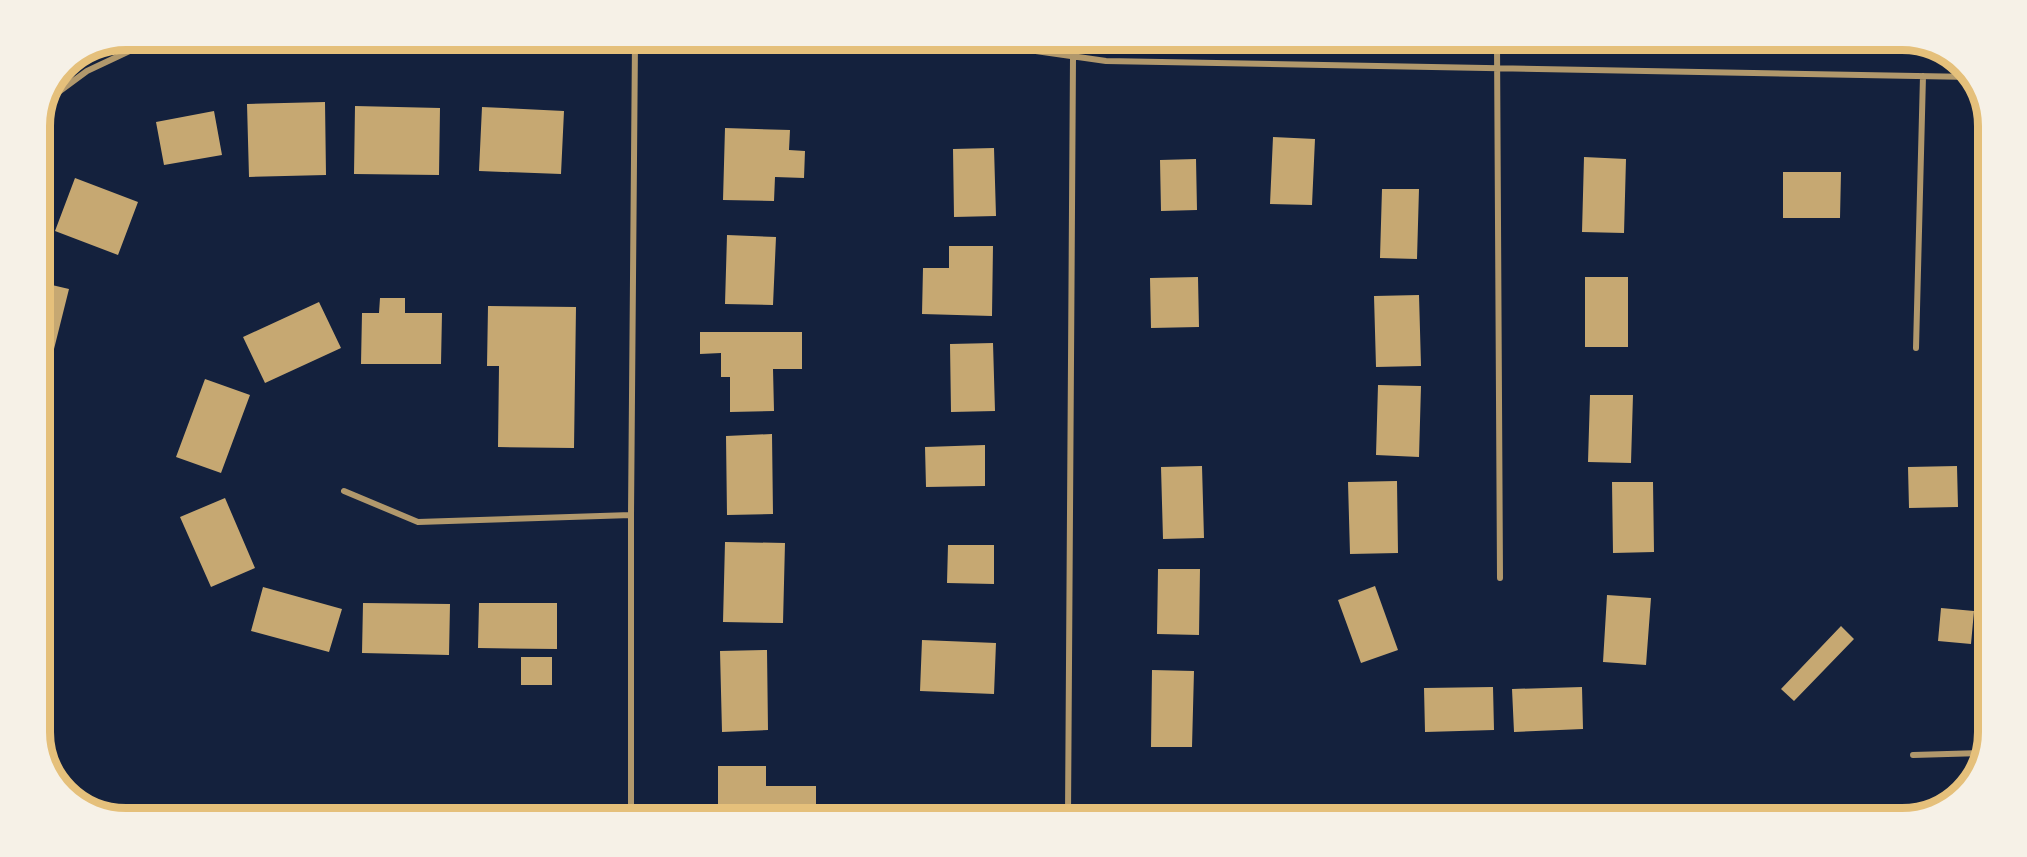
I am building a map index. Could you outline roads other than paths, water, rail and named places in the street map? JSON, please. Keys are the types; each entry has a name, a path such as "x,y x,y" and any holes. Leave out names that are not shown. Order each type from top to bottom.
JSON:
{"street":[{"path":"56,94 87,71 134,49"},
{"path":"631,808 635,49"},
{"path":"1020,49 1106,62 1960,77"},
{"path":"1497,49 1500,578"},
{"path":"1068,808 1073,57"},
{"path":"1916,348 1923,76"},
{"path":"344,491 418,522 631,515"},
{"path":"1913,755 1974,753"}]}
